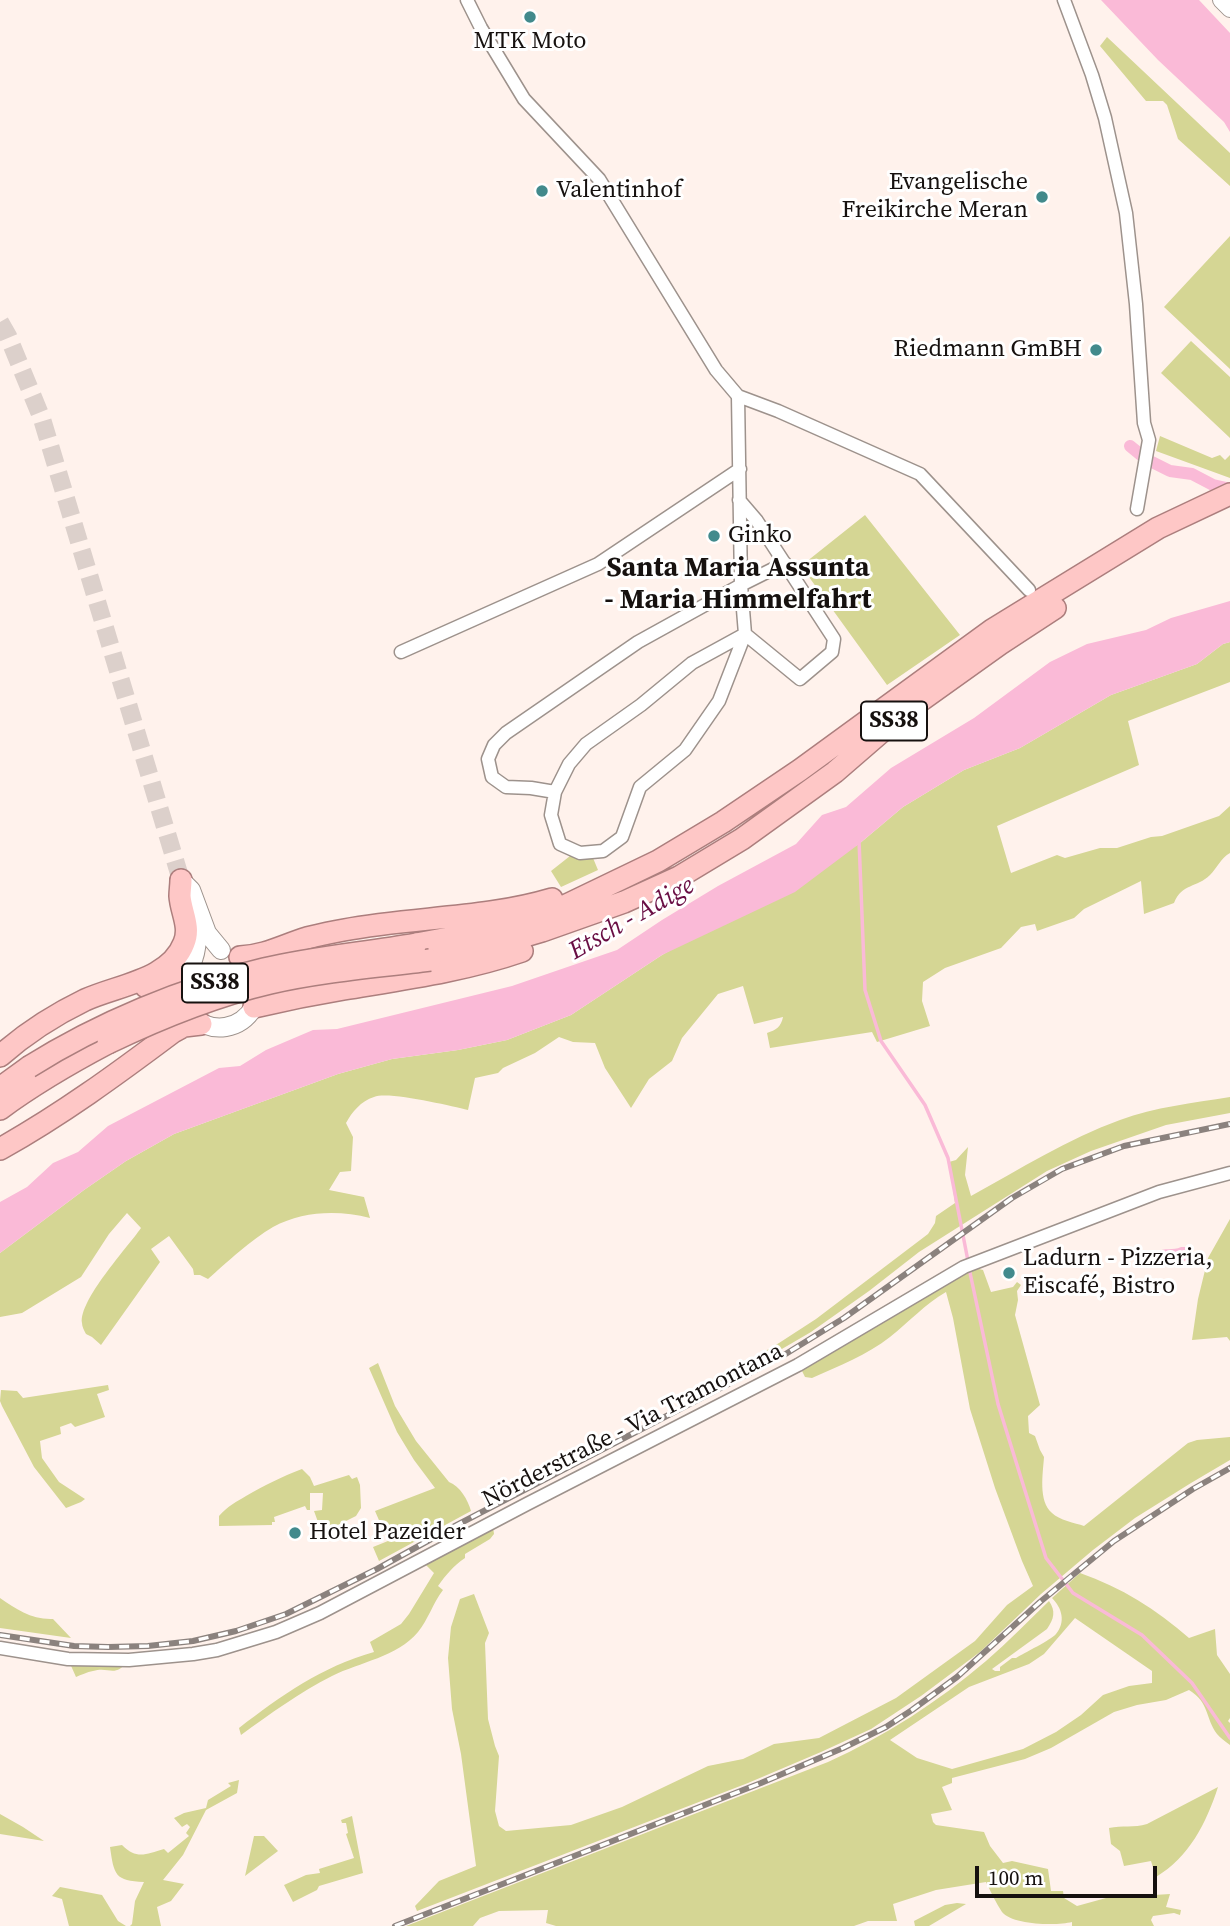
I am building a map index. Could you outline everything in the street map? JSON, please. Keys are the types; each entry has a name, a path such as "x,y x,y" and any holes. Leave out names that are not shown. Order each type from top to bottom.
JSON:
{"highway":[{"name":"SS38","path":"0,1109 69,1063 171,1014 268,984 423,952 550,913 602,890 658,861 723,822 992,630 1230,494"},
{"name":"SS38","path":"0,1088 62,1047 119,1018 209,984 264,969 491,946 542,931 624,901 679,877 742,839 835,772 902,714 1161,533 1230,508"},
{"path":"0,1056 29,1032 85,1000 155,975 168,967 180,953 186,936 180,896 181,880"},
{"path":"231,953 255,956 310,937 342,930 501,911 578,892 602,890"},
{"path":"254,1006 478,965 554,940 600,920 624,901"},
{"path":"109,991 162,986 187,968"},
{"path":"0,1157 8,1152 9,1145 100,1087 173,1032 195,1019"}],"main road":[{"path":"181,880 191,890 207,933 231,953"},
{"path":"181,880 198,933 197,945 187,968"},
{"path":"187,968 208,951 231,953"},
{"path":"195,1019 218,1028 232,1026 244,1020 254,1006"}],"street":[{"path":"467,0 524,99 599,179 716,370 738,396 920,474 1029,590"},
{"path":"1064,0 1098,96 1126,213 1136,303 1144,423 1149,440 1137,509"},
{"path":"1221,0 1230,9"},
{"path":"738,396 741,585 745,634 719,701 685,750 640,788 622,837 603,851 580,853 560,844 551,816 555,792 569,764 586,744 642,705 692,663 745,634"},
{"path":"401,652 598,564 740,469"},
{"path":"740,500 757,521 834,639 832,652 800,679 745,634"},
{"path":"555,792 506,788 492,777 488,759 494,745 506,733 638,642 785,563"},
{"name":"Nörderstraße - Via Tramontana","path":"0,1648 68,1659 129,1660 217,1650 276,1632 320,1613 799,1365 970,1265 1159,1192 1230,1173"}],"green space":[{"path":"1107,37 1230,153 1230,186 1178,139 1167,105 1163,101 1146,101 1100,46"},
{"path":"1230,236 1230,369 1164,307"},
{"path":"1191,341 1230,377 1230,438 1161,373"},
{"path":"1160,436 1212,458 1220,455 1225,460 1230,455 1230,478 1156,451"},
{"path":"865,515 960,635 887,685 801,566"},
{"path":"1230,642 1230,682 1128,721 1139,765 997,826 1011,873 1057,855 1065,858 1162,836 1219,816 1230,806 1230,853 1205,879 1181,892 1174,903 1144,914 1141,881 1084,909 1074,918 1037,931 1035,924 1021,927 1001,948 945,968 923,982 922,1001 930,1026 877,1042 872,1032 770,1048 767,1033 778,1028 783,1017 754,1024 743,986 718,994 682,1038 672,1061 649,1079 631,1108 605,1068 595,1043 573,1042 559,1037 498,1073 475,1078 468,1110 406,1097 374,1097 357,1107 346,1123 353,1137 351,1171 340,1172 329,1190 364,1197 370,1218 321,1213 284,1222 257,1238 208,1279 194,1275 193,1269 169,1236 151,1249 160,1262 101,1345 86,1334 82,1324 83,1313 105,1274 141,1228 127,1213 109,1234 81,1277 22,1313 0,1317 0,1253 126,1161 174,1134 338,1074 392,1059 507,1040 571,1015 662,955 859,844 903,807 964,770 1020,748 1111,695 1197,664 1223,644"},
{"path":"570,856 593,858 598,870 561,887 551,871"},
{"path":"1230,1097 1230,1113 1166,1125 1091,1151 1047,1171 919,1252 811,1332 708,1388 715,1378 738,1367 816,1319 928,1234 936,1216 955,1203 949,1162 956,1160 968,1147 965,1175 971,1196 1063,1145 1120,1120 1160,1109"},
{"path":"1230,1219 1230,1341 1227,1337 1192,1340 1208,1258"},
{"path":"983,1270 991,1292 1013,1287 1017,1282 1021,1285 1017,1291 1015,1315 1040,1405 1028,1416 1029,1433 1035,1436 1044,1457 1043,1494 1048,1508 1055,1515 1084,1526 1188,1443 1197,1440 1230,1437 1230,1460 1135,1518 1041,1594 980,1652 871,1729 748,1783 417,1911 415,1906 439,1881 476,1866 452,1709 448,1658 451,1627 460,1599 474,1594 489,1633 485,1643 488,1719 499,1756 495,1811 499,1826 506,1831 571,1825 622,1807 708,1766 743,1759 774,1744 819,1738 896,1698 975,1641 1007,1605 1033,1586 995,1488 970,1409 946,1292 890,1337 862,1355 812,1378 805,1377 801,1369 963,1273"},
{"path":"378,1363 395,1406 416,1441 449,1482 460,1490 471,1511 379,1561 373,1547 388,1541 375,1511 435,1488 397,1432 369,1368"},
{"path":"108,1385 109,1390 97,1394 105,1417 75,1427 71,1423 60,1427 61,1434 40,1441 42,1458 59,1482 85,1499 66,1508 34,1467 2,1406 1,1390 17,1391 23,1398"},
{"path":"302,1469 314,1486 349,1475 352,1479 357,1477 361,1508 356,1516 322,1533 314,1511 322,1510 323,1493 310,1493 310,1510 305,1506 274,1517 275,1522 272,1522 272,1525 219,1526 219,1516 232,1504"},
{"path":"493,1527 494,1534 490,1539 465,1554 465,1558 453,1567 438,1586 443,1590 422,1627 409,1640 389,1653 320,1682 241,1735 239,1728 303,1683 355,1658 374,1652 370,1642 401,1624 434,1573 424,1563"},
{"path":"1080,1573 1138,1600 1189,1638 1215,1629 1217,1655 1230,1674 1230,1745 1217,1734 1201,1700 1189,1690 1166,1700 1114,1712 1051,1748 1025,1759 952,1778 952,1783 942,1787 952,1810 931,1814 933,1822 936,1825 984,1832 990,1846 1003,1863 1012,1861 1048,1869 1051,1891 1063,1891 1064,1898 1077,1906 1106,1898 1170,1894 1166,1907 1181,1910 1180,1915 1174,1913 1153,1916 1151,1920 1154,1926 1072,1926 1072,1922 1025,1922 1015,1920 1002,1912 986,1882 936,1890 893,1904 897,1921 868,1921 854,1926 556,1926 546,1923 548,1910 499,1911 480,1918 473,1926 406,1926 849,1752 910,1717 968,1676 1049,1601 1053,1615 1047,1629 992,1669 1000,1671 1000,1667 1012,1658 1053,1637 1062,1620 1058,1606 1052,1598","holes":["1075,1618 1152,1671 1152,1683 1129,1686 1103,1695 1081,1715 1056,1732 1023,1749 952,1769 917,1758 890,1740 969,1687 1029,1664 1044,1654"]},
{"path":"0,1598 31,1616 53,1619 71,1638 0,1628"},
{"path":"68,1659 129,1660 116,1671 99,1670 76,1677"},
{"path":"239,1780 237,1793 206,1810 183,1855 163,1880 184,1884 171,1901 157,1907 161,1926 130,1926 135,1901 144,1882 127,1880 118,1875 110,1847 122,1845 137,1854 164,1849 168,1853 189,1836 186,1833 190,1827 187,1824 182,1827 174,1818 206,1808 208,1800 231,1786 228,1783"},
{"path":"1218,1787 1195,1838 1168,1869 1156,1877 1151,1861 1124,1866 1120,1851 1111,1844 1109,1828 1147,1824"},
{"path":"0,1814 23,1827 44,1841 0,1834"},
{"path":"352,1816 363,1873 319,1886 317,1890 293,1902 284,1885 306,1875 320,1873 319,1869 354,1858 346,1834 346,1823 341,1820"},
{"path":"254,1836 264,1836 278,1851 245,1876"},
{"path":"60,1887 102,1895 118,1921 126,1926 69,1926 62,1899 52,1896"},
{"path":"966,1904 929,1926 915,1926 914,1921 945,1905"}],"shaded area":[{"path":"1101,0 1199,0 1230,33 1230,132 1224,122 1158,60"},
{"path":"1230,601 1230,642 1223,644 1197,664 1111,695 1020,748 964,770 903,807 795,892 662,955 571,1015 507,1040 392,1059 338,1074 174,1134 126,1161 0,1253 0,1202 27,1187 53,1163 78,1152 108,1126 219,1068 240,1066 266,1050 313,1030 337,1029 512,986 617,950 718,886 796,844 822,815 846,807 891,768 974,718 1050,662 1087,644 1146,630 1171,618"},
{"path":"1181,1247 1192,1250 1193,1258 1165,1267 1159,1263 1157,1252"}],"waterway":[{"path":"1130,446 1141,455"},
{"path":"1152,462 1170,471 1192,474 1213,485 1230,489"},
{"path":"859,840 865,990 881,1041 925,1105 948,1158 968,1261"},
{"path":"969,1268 998,1404 1046,1558 1073,1593 1142,1635 1192,1683 1230,1738"}],"tunnel":[{"path":"0,322 42,419 181,880"}],"railway":[{"path":"0,1635 74,1646 148,1646 193,1641 236,1631 286,1614 784,1355 844,1318 1012,1198 1062,1169 1124,1146 1230,1124"},
{"path":"395,1926 761,1783 886,1727 957,1677 1040,1602 1114,1541 1230,1468"}],"place":[{"name":"MTK Moto","path":"530,17"},
{"name":"Valentinhof","path":"542,191"},
{"name":"Evangelische Freikirche Meran","path":"1042,197"},
{"name":"Riedmann GmBH","path":"1096,350"},
{"name":"Ginko","path":"714,536"},
{"name":"Ladurn - Pizzeria, Eiscafé, Bistro","path":"1009,1273"},
{"name":"Hotel Pazeider","path":"295,1533"}],"district":[{"name":"Santa Maria Assunta - Maria Himmelfahrt","path":"738,585"}],"water label":[{"name":"Etsch - Adige","path":"632,919"}]}
